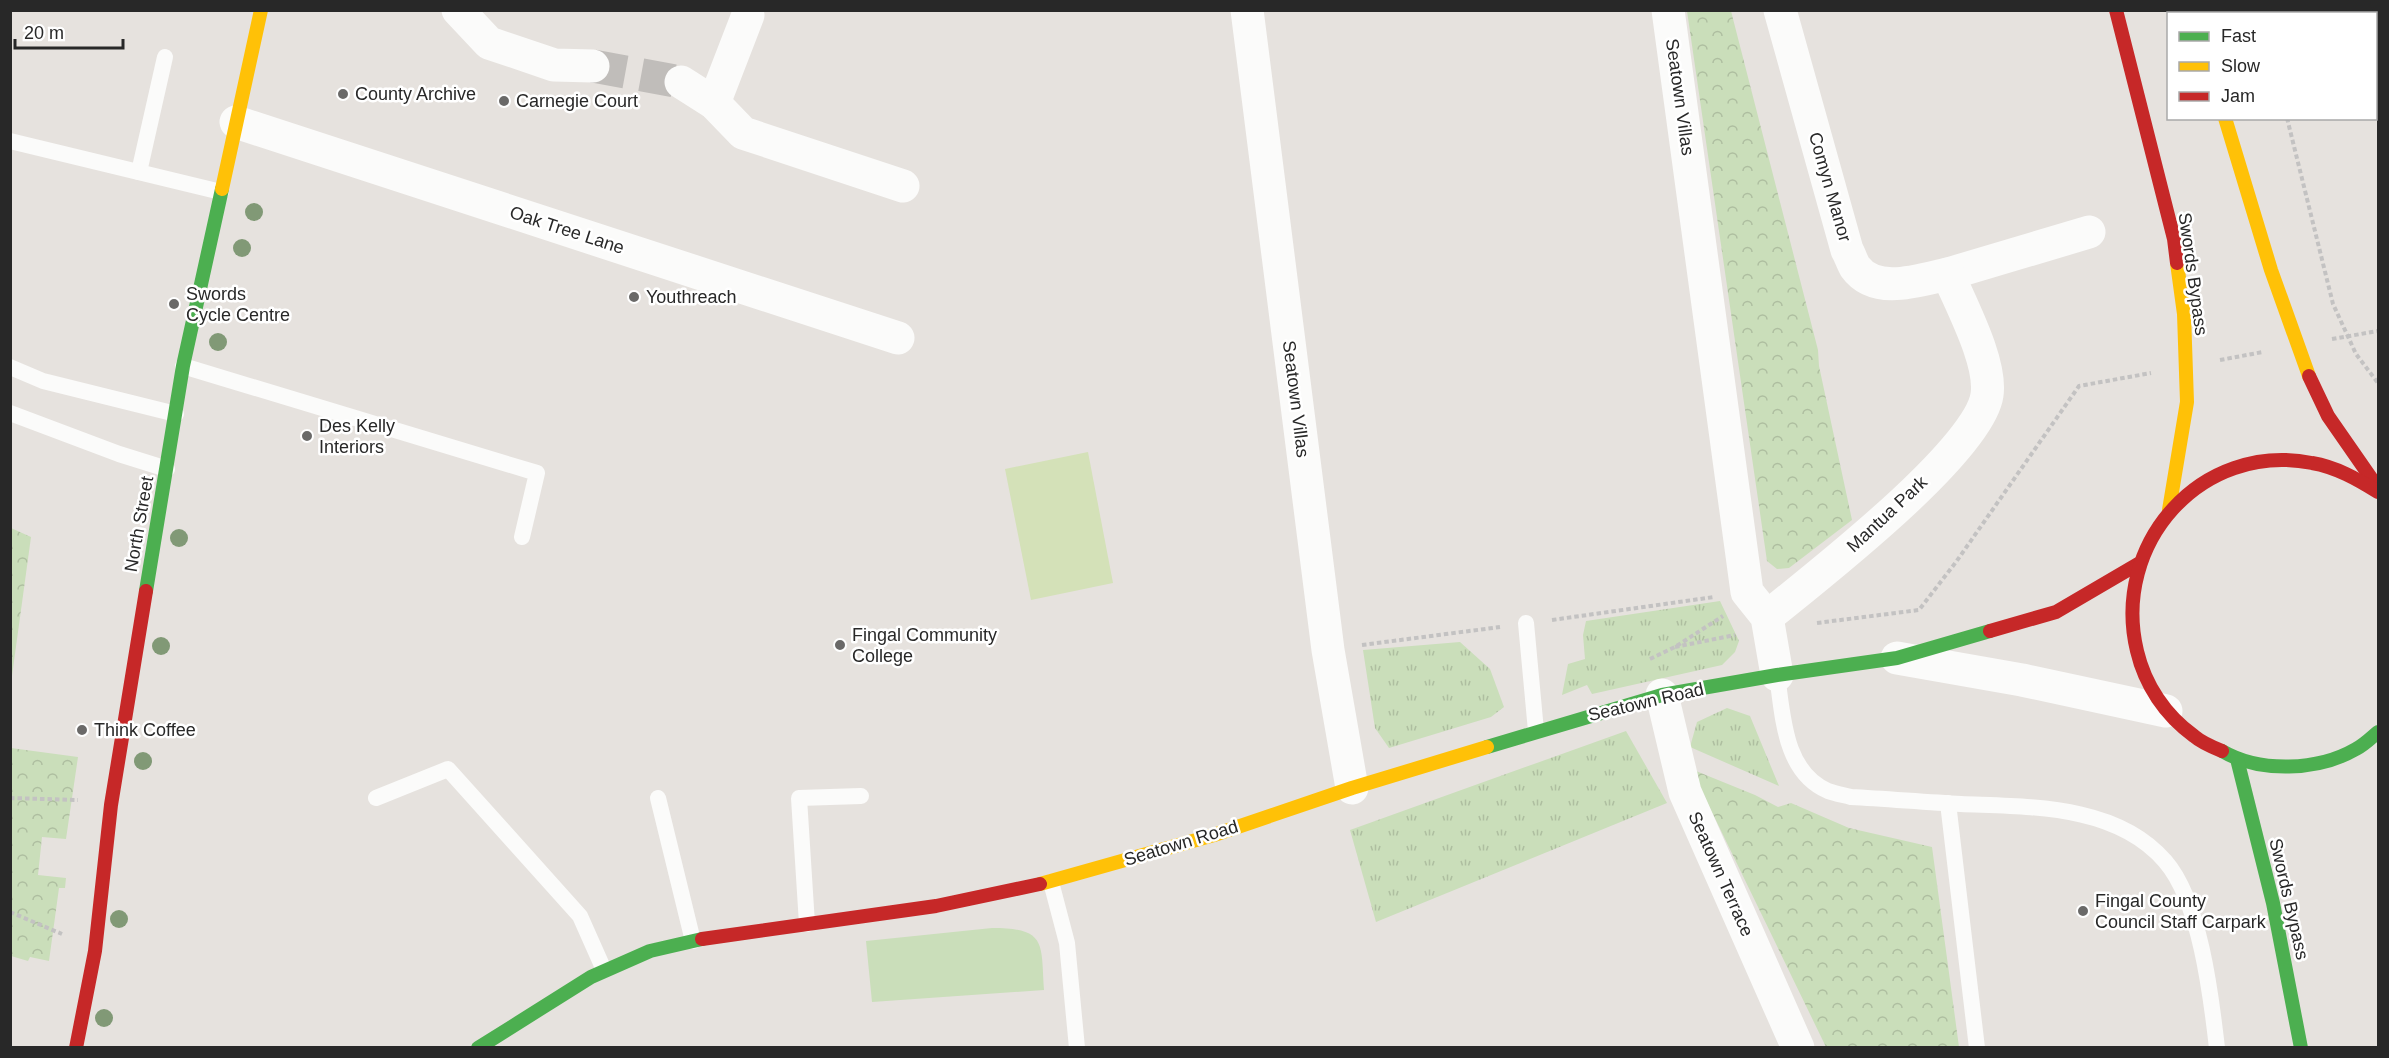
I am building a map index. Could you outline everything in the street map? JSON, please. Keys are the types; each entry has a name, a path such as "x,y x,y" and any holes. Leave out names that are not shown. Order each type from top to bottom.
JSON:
{"main road":[{"name":"North Street","path":"76,1047 95,951 111,805 183,366 261,10"},
{"name":"Swords Bypass","path":"2116,10 2174,239 2184,314 2187,402 2169,510"},
{"path":"2226,120 2271,270 2306,370 2328,416 2379,490"},
{"path":"2379,490 2356,477 2325,465 2292,459 2257,462 2222,472 2191,490 2169,510 2151,536 2138,564 2131,596 2131,628 2140,669 2166,711 2193,737 2237,759 2275,766 2313,764 2355,750 2379,732"},
{"name":"Seatown Road","path":"478,1047 604,970 650,951 693,941 936,906 1051,882 1214,835 1352,788 1662,695 1777,675 1897,658 2056,612 2138,564"},
{"name":"Swords Bypass","path":"2237,759 2274,903 2301,1047"}],"street":[{"path":"458,10 489,43 554,65 593,66"},
{"name":"Seatown Villas","path":"1246,10 1328,650 1352,788"},
{"name":"Seatown Villas","path":"1668,10 1747,592 1768,623"},
{"name":"Comyn Manor","path":"1780,10 1847,250 1855,267 1866,278 1886,284 1906,283 1948,274 2089,232"},
{"path":"714,103 748,15"},
{"path":"681,82 714,103 743,133 903,186"},
{"name":"Oak Tree Lane","path":"236,122 898,338"},
{"name":"Mantua Park","path":"1768,623 1920,485 1972,430 1982,414 1988,394 1982,355 1948,274"},
{"path":"1768,623 1777,675"},
{"name":"Seatown Road","path":"1897,658 2022,680 2166,711"},
{"name":"Seatown Terrace","path":"1662,695 1685,792 1798,1047"}],"lane":[{"path":"139,172 165,57"},
{"path":"10,141 221,192"},
{"path":"183,366 537,473 522,537"},
{"path":"10,367 43,381 176,414"},
{"path":"10,413 119,454 167,469"},
{"path":"1526,623 1536,731"},
{"path":"1777,675 1785,731 1793,756 1803,772 1815,783 1828,790 1851,797 2033,807 2071,813 2101,820 2127,830 2148,844 2166,862 2189,902 2211,992 2217,1047"},
{"path":"376,798 448,769 580,916 604,970"},
{"path":"807,924 799,798 861,796"},
{"path":"658,798 693,941"},
{"path":"1948,803 1977,1047"},
{"path":"1051,882 1067,943 1077,1047"}],"path":[{"path":"2287,120 2333,304 2356,354 2379,384"},
{"path":"2321,341 2379,331"},
{"path":"2217,360 2275,350"},
{"path":"1675,647 1768,623 1919,610 1956,562 2079,386 2159,371"},
{"path":"1678,602 1710,597"},
{"path":"10,798 72,800 111,805"},
{"path":"10,912 53,929 95,951"}],"green space":[{"path":"1687,11 1731,11 1818,350 1819,366 1852,520 1789,568 1777,569 1767,561"},
{"path":"1088,452 1113,583 1031,600 1005,469"},
{"path":"11,528 31,537 11,683"},
{"path":"1720,601 1739,641 1735,652 1722,665 1592,694 1587,685 1562,695 1568,664 1585,659 1583,635 1586,621"},
{"path":"1460,642 1490,669 1504,707 1491,717 1389,748 1375,728 1363,650"},
{"path":"1727,708 1750,716 1779,786 1690,747 1697,722"},
{"path":"1626,731 1667,803 1376,922 1350,830"},
{"path":"11,748 78,757 66,839 42,837 38,875 66,878 65,888 59,888 49,961 30,957 28,961 11,956"},
{"path":"1691,769 1778,807 1791,803 1849,828 1932,847 1959,1047 1826,1047"},
{"path":"992,928 1023,931 1038,941 1041,950 1044,990 872,1002 866,941"}],"tunnel":[{"path":"593,66 681,82"}],"traffic: fast":[{"path":"146,591 183,366 222,189"},
{"path":"1487,747 1662,695 1777,675 1897,658 1990,631"},
{"path":"2222,751 2237,758 2271,766 2307,765 2341,756 2362,746 2378,732"},
{"path":"2237,759 2273,903 2301,1048"},
{"path":"478,1048 591,977 650,951 702,939"}],"traffic: slow":[{"path":"222,189 261,10"},
{"path":"2226,120 2271,270 2309,376"},
{"path":"2169,510 2187,402 2184,314 2177,263"},
{"path":"1040,884 1214,835 1352,788 1487,747"}],"traffic: jam":[{"path":"2116,10 2174,239 2177,263"},
{"path":"2309,376 2328,416 2378,488"},
{"path":"2222,751 2200,741 2174,719 2151,687 2141,664 2137,651 2133,611 2138,573 2152,539 2173,509 2201,485 2234,468 2272,460 2321,465 2354,478 2378,492"},
{"path":"1990,631 2056,612 2138,564"},
{"path":"76,1048 95,951 111,805 146,591"},
{"path":"702,939 936,906 1040,884"}],"place":[{"name":"County Archive","path":"343,94"},
{"name":"Carnegie Court","path":"504,101"},
{"name":"Youthreach","path":"634,297"},
{"name":"Swords Cycle Centre","path":"174,304"},
{"name":"Des Kelly Interiors","path":"307,436"},
{"name":"Fingal Community College","path":"840,645"},
{"name":"Think Coffee","path":"82,730"},
{"name":"Fingal County Council Staff Carpark","path":"2083,911"}]}
